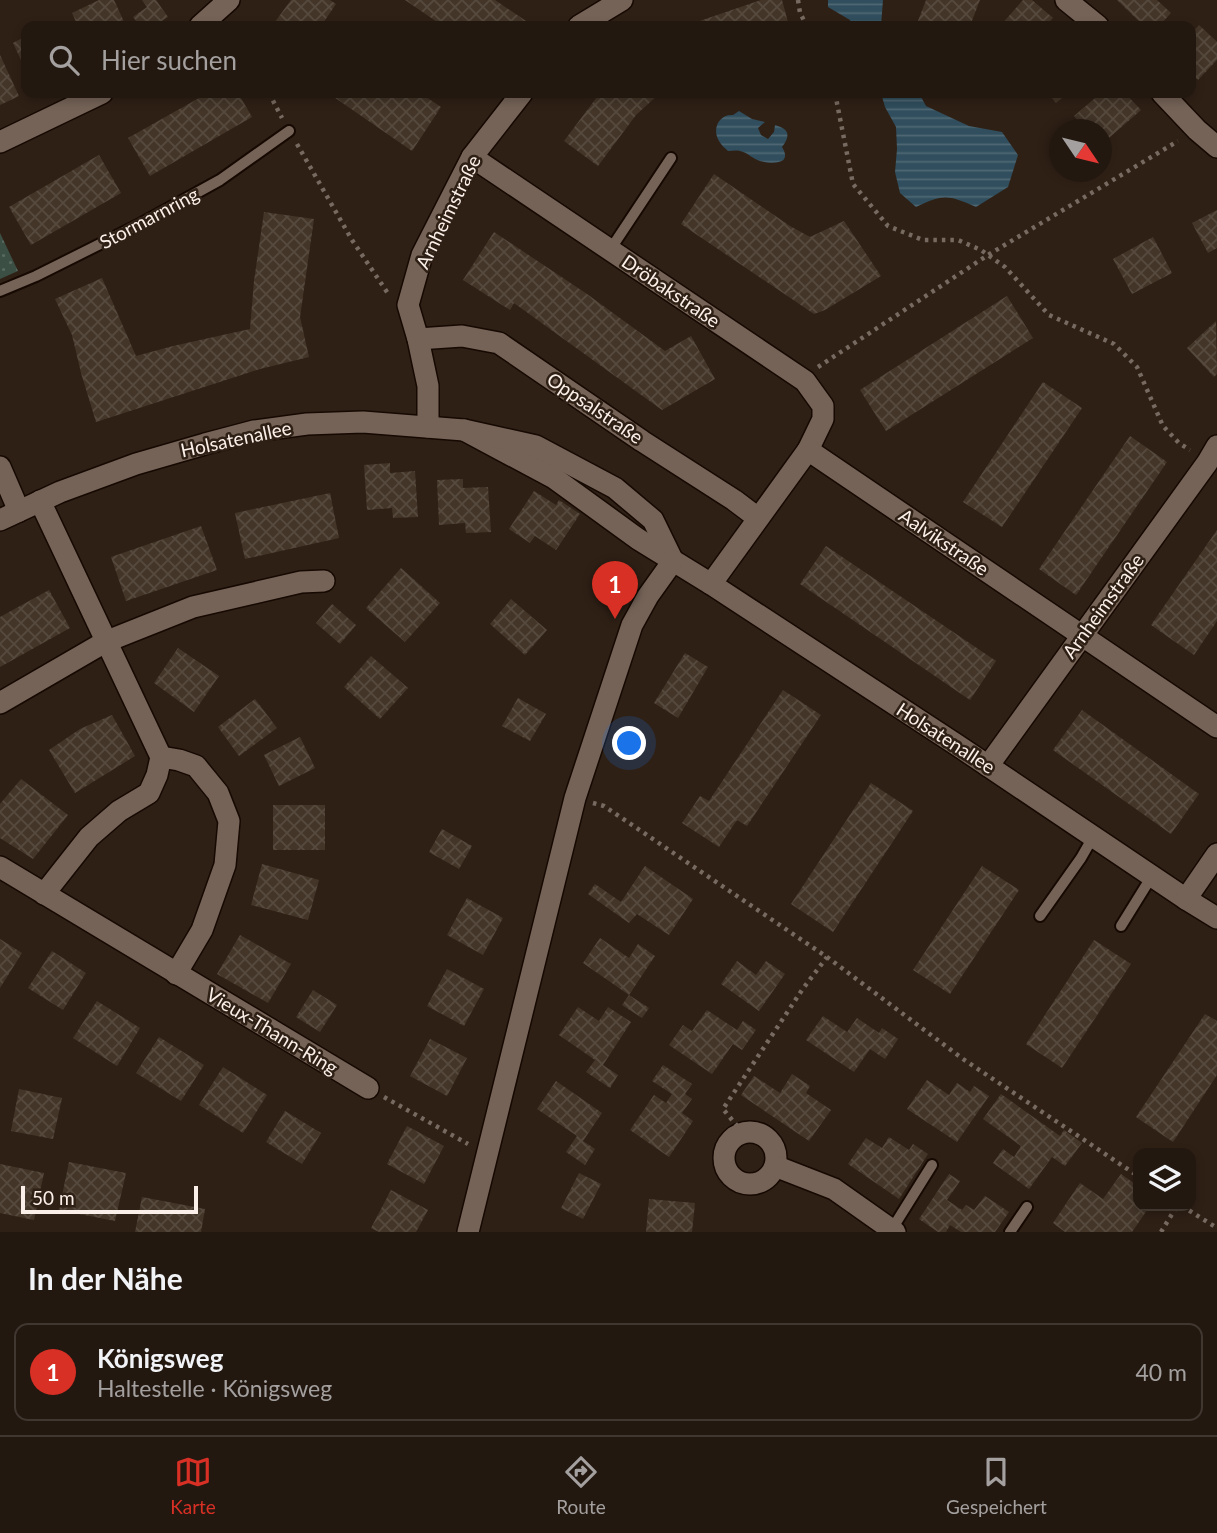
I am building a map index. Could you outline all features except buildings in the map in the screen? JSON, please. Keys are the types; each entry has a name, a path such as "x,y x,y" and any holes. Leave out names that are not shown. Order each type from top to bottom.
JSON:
{"street":[{"path":"206,21 229,0"},
{"path":"587,21 622,0"},
{"path":"1066,0 1092,21"},
{"path":"0,142 92,98"},
{"name":"Arnheimstraße","path":"428,427 428,386 408,305 422,255 471,157 518,98"},
{"path":"1167,98 1217,147"},
{"name":"Dröbakstraße","path":"471,157 806,381 823,406 823,419 808,450"},
{"name":"Oppsalstraße","path":"418,339 462,336 499,343 758,518"},
{"name":"Holsatenallee","path":"0,467 10,516 60,492 136,464 254,431 307,424 363,422 464,429 554,478 638,539 711,584 1217,918"},
{"path":"711,584 808,450"},
{"name":"Aalvikstraße","path":"808,450 1217,727"},
{"name":"Arnheimstraße","path":"988,766 1212,455"},
{"path":"40,501 161,757 149,793 119,811 89,837 44,894"},
{"path":"468,1232 575,798 632,625 648,596 673,561"},
{"path":"0,703 105,642 193,607 301,582 324,581"},
{"path":"161,757 196,766 218,793 229,821 225,865 202,930 176,974"},
{"path":"1186,900 1217,854"},
{"name":"Vieux-Thann-Ring","path":"0,867 368,1088"},
{"path":"743,1133 759,1134 771,1143 775,1150 775,1166 771,1174 756,1184 738,1182 726,1169 725,1151 735,1137 743,1133"},
{"path":"775,1166 834,1189 894,1231"}],"lane":[{"name":"Stormarnring","path":"0,291 140,224 208,186 289,131"},
{"path":"610,250 671,158"},
{"path":"1040,916 1093,837"},
{"path":"1121,926 1152,876"},
{"path":"894,1231 932,1165"},
{"path":"1010,1232 1027,1207"}],"path":[{"path":"798,0 804,21"},
{"path":"272,98 352,240 389,295"},
{"path":"836,98 853,184 888,226 923,240 958,240 988,255 1005,267 1049,314 1114,344 1137,367 1163,426 1179,443 1212,455"},
{"path":"806,381 819,367 988,255 1197,130"},
{"path":"575,798 604,806 827,957 963,1059 1133,1173"},
{"path":"743,1133 723,1110 802,990 827,957"},
{"path":"368,1088 466,1144 487,1153"},
{"path":"1161,1232 1174,1211"},
{"path":"1190,1211 1217,1228"}],"green space":[{"path":"0,233 18,271 0,279"}],"water":[{"path":"828,0 883,0 881,21 850,21 828,7"},
{"path":"882,98 922,98 926,106 969,126 1002,132 1018,155 1008,187 976,207 959,200 940,198 916,207 900,193 895,172 896,127"},
{"path":"739,111 752,119 765,122 758,128 761,135 768,139 774,132 775,125 786,131 787,139 782,147 785,153 783,160 775,163 760,161 743,152 728,151 722,145 716,132 720,120"}],"place":[{"name":"Königsweg","path":"615,619"}]}
